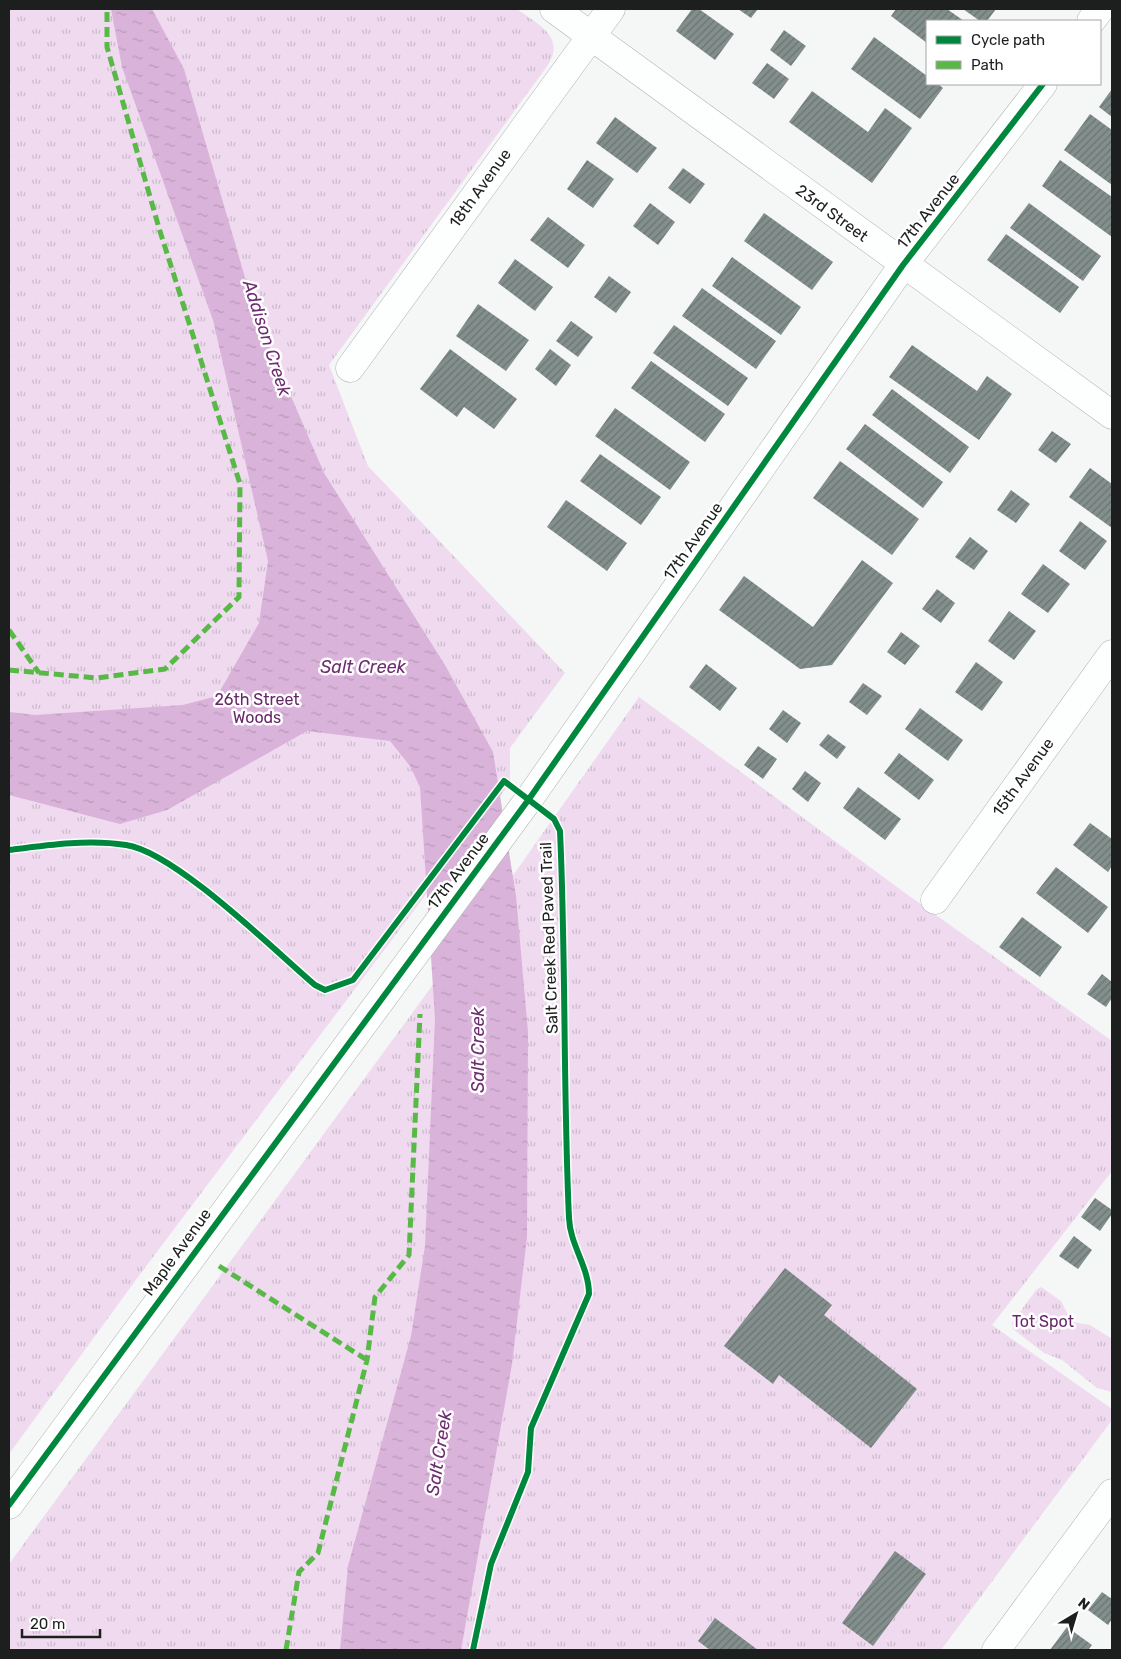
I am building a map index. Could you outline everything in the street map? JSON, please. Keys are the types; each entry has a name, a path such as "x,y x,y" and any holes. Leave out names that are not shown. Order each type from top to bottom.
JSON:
{"street":[{"name":"23rd Street","path":"554,9 1112,416"},
{"name":"18th Avenue","path":"350,368 611,9"},
{"path":"1091,20 1100,9"},
{"name":"17th Avenue","path":"367,1016 529,799 903,265 1041,85"},
{"name":"15th Avenue","path":"934,900 1112,654"},
{"name":"Maple Avenue","path":"9,1505 367,1016"},
{"path":"996,1650 1112,1493"}],"green space":[{"name":"26th Street Woods","path":"9,9 517,9 547,32 554,46 553,55 548,65 329,365 368,466 565,673 510,748 510,783 138,1277 9,1454"},
{"path":"639,697 901,890 1112,1041 1112,1171 992,1325 1112,1409 1112,1420 941,1650 9,1650 9,1564 514,874"},
{"name":"Tot Spot","path":"1041,1287 1061,1301 1070,1319 1077,1323 1090,1325 1112,1339 1112,1392 1097,1388 1062,1360 1044,1353 1013,1329 1012,1323 1036,1290"}],"water":[{"name":"Salt Creek","path":"111,9 152,9 184,69 256,315 324,473 445,665 493,752 516,896 528,1032 527,1237 512,1364 461,1650 340,1650 348,1566 411,1336 425,1246 435,1019 420,787 410,766 390,741 307,731 167,810 120,824 9,795 9,712 35,715 183,705 217,696 259,623 268,561 213,320 122,67"}],"building":[{"path":"692,9 699,9 734,34 715,60 676,31"},
{"path":"738,9 758,9 751,18"},
{"path":"896,9 947,9 963,20 926,20 926,42 891,16"},
{"path":"963,9 996,9 988,20 979,20"},
{"path":"784,30 806,46 791,66 770,50"},
{"path":"874,37 926,75 926,85 939,85 943,88 920,119 851,69"},
{"path":"767,63 789,79 774,99 752,83"},
{"path":"1112,89 1112,117 1099,107"},
{"path":"812,91 868,132 885,108 912,128 872,183 789,122"},
{"path":"1090,114 1112,130 1112,185 1064,150"},
{"path":"615,117 657,148 637,173 596,143"},
{"path":"587,160 614,179 593,208 567,189"},
{"path":"1060,160 1112,197 1112,237 1042,186"},
{"path":"683,168 705,184 690,204 668,188"},
{"path":"650,203 675,222 658,245 633,226"},
{"path":"1029,203 1101,256 1083,281 1010,228"},
{"path":"764,213 833,262 812,290 744,241"},
{"path":"548,217 585,245 568,268 530,240"},
{"path":"1006,234 1079,287 1060,313 987,260"},
{"path":"732,257 801,307 781,335 712,286"},
{"path":"515,259 553,287 535,311 498,283"},
{"path":"609,276 631,292 616,313 594,297"},
{"path":"702,288 776,341 756,369 682,316"},
{"path":"478,304 529,340 506,371 456,336"},
{"path":"571,321 593,337 578,357 556,341"},
{"path":"674,325 748,378 728,406 653,353"},
{"path":"912,345 977,391 987,376 1012,394 979,440 889,377"},
{"path":"450,349 517,399 494,429 464,407 457,417 420,389"},
{"path":"550,349 571,365 556,386 535,369"},
{"path":"651,361 725,414 705,442 631,388"},
{"path":"892,389 969,447 950,473 872,415"},
{"path":"615,408 690,462 670,490 595,436"},
{"path":"865,424 943,482 923,508 846,449"},
{"path":"1052,431 1071,444 1056,463 1038,450"},
{"path":"600,454 661,497 641,525 580,481"},
{"path":"840,461 919,519 892,555 813,498"},
{"path":"1090,468 1112,484 1112,528 1069,497"},
{"path":"1011,490 1030,504 1016,523 997,510"},
{"path":"566,500 627,543 607,571 547,527"},
{"path":"1080,521 1107,541 1085,570 1059,551"},
{"path":"970,537 988,551 974,570 955,557"},
{"path":"862,560 893,583 832,665 800,669 719,610 744,576 813,627"},
{"path":"1043,564 1070,584 1048,613 1021,594"},
{"path":"937,589 955,603 941,623 922,609"},
{"path":"1009,611 1036,631 1014,660 988,641"},
{"path":"901,632 920,646 905,665 887,652"},
{"path":"976,662 1003,682 982,711 955,692"},
{"path":"706,664 737,688 720,711 689,687"},
{"path":"863,683 882,696 867,715 849,702"},
{"path":"920,708 963,740 948,761 905,729"},
{"path":"783,710 801,723 787,743 769,729"},
{"path":"828,734 846,747 837,759 819,745"},
{"path":"758,746 777,759 763,779 744,765"},
{"path":"899,753 934,780 919,800 884,773"},
{"path":"805,771 821,783 808,802 792,789"},
{"path":"858,787 901,819 885,840 843,808"},
{"path":"1090,823 1112,839 1112,866 1108,872 1073,845"},
{"path":"1056,867 1108,907 1088,933 1036,893"},
{"path":"1022,917 1062,947 1040,977 999,947"},
{"path":"1102,974 1112,982 1112,998 1106,1007 1087,994"},
{"path":"1095,1198 1112,1210 1112,1214 1100,1231 1081,1217"},
{"path":"1074,1236 1092,1250 1078,1269 1059,1256"},
{"path":"785,1268 832,1305 824,1315 917,1389 871,1448 779,1375 773,1384 724,1346"},
{"path":"895,1551 926,1574 873,1646 842,1623"},
{"path":"1102,1592 1112,1599 1112,1619 1108,1625 1088,1610"},
{"path":"715,1618 758,1650 710,1650 698,1641"},
{"path":"1067,1627 1092,1645 1088,1650 1050,1650"}],"marked path":[{"path":"9,670 97,678 165,669 239,597 240,484 159,228 107,47 107,9"},
{"path":"9,630 39,673"},
{"path":"286,1650 299,1572 318,1553 367,1360 375,1297 409,1255 420,1014"},
{"path":"219,1266 367,1360"}],"cycle path":[{"path":"9,1505 529,799 903,265 1042,85"},
{"name":"Salt Creek Red Paved Trail","path":"9,850 68,843 112,843 126,845 147,852 171,865 197,883 315,985 325,990 353,980 504,781 554,819 560,831 562,879 569,1218 570,1228 586,1275 589,1294 531,1428 528,1472 491,1564 473,1650"}],"water label":[{"name":"Addison Creek","path":"267,338"}]}
